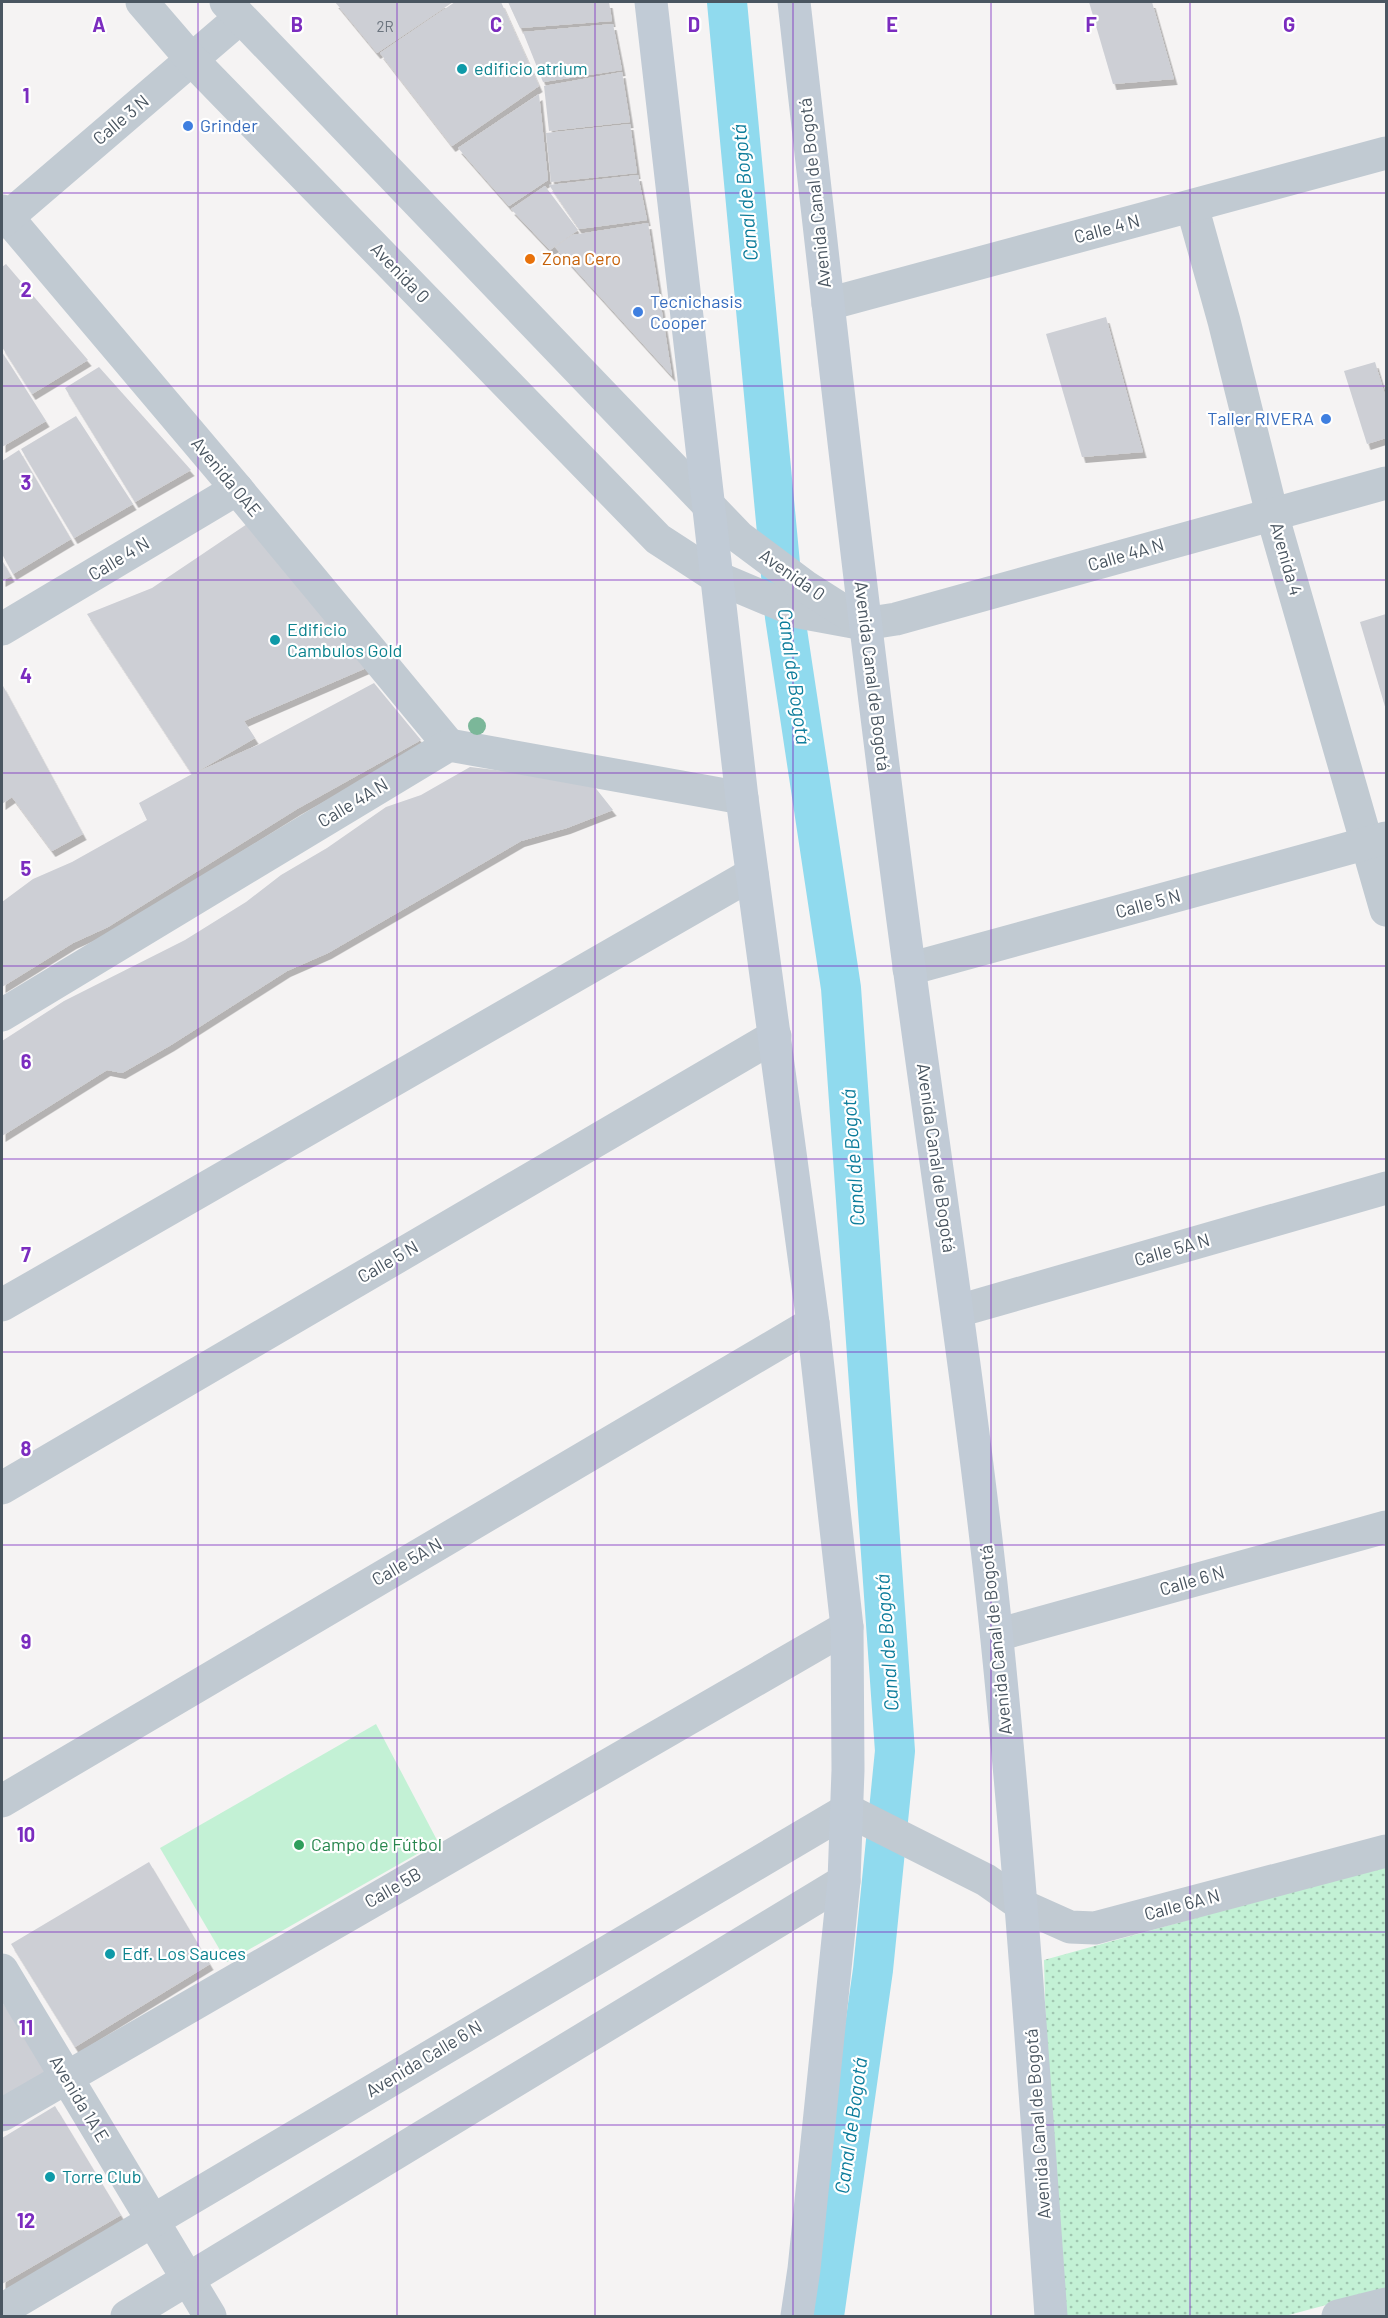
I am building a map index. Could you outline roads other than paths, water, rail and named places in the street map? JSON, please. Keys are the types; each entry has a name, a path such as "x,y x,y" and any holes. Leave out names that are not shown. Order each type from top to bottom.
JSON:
{"main road":[{"path":"651,2 709,507 732,583 742,798 813,1323 847,1627 847,1810 844,1881 804,2269 797,2316"},
{"name":"Avenida Canal de Bogotá","path":"794,2 864,624 909,969 958,1311 997,1635 1023,1906 1051,2316"}],"street":[{"name":"Avenida 0","path":"142,2 192,60 658,539 732,583 802,600 864,624"},
{"name":"Avenida 0","path":"233,10 709,507 802,600"},
{"name":"Calle 3 N","path":"3,217 192,60 233,10"},
{"name":"Calle 4 N","path":"828,303 1386,153"},
{"name":"Avenida 4","path":"1192,206 1224,321 1272,514 1377,841 1386,910"},
{"name":"Avenida 0AE","path":"3,217 237,489 449,745"},
{"name":"Calle 4A N","path":"864,624 896,619 1386,483"},
{"name":"Calle 4 N","path":"2,629 237,489"},
{"name":"Calle 4A N","path":"2,1015 449,745"},
{"path":"449,745 742,798"},
{"name":"Calle 5 N","path":"909,969 1377,841"},
{"path":"2,1305 752,874"},
{"name":"Calle 5 N","path":"2,1488 775,1036"},
{"name":"Calle 5A N","path":"958,1311 1386,1188"},
{"name":"Calle 5A N","path":"2,1801 813,1323"},
{"name":"Calle 6 N","path":"997,1635 1386,1527"},
{"name":"Calle 5B","path":"2,2115 847,1627"},
{"name":"Calle 6A N","path":"847,1810 986,1880 1023,1906 1070,1927 1095,1928 1386,1851"},
{"name":"Avenida Calle 6 N","path":"2,2310 152,2219 847,1810"},
{"path":"127,2316 191,2284 844,1881"},
{"name":"Avenida 1A E","path":"2,1970 210,2316"},
{"path":"1338,2316 1386,2304"}],"waterway":[{"name":"Canal de Bogotá","path":"727,2 785,617 841,988 895,1751 873,1970 824,2316"}],"place":[{"name":"edificio atrium","path":"462,69"},
{"name":"Grinder","path":"188,126"},
{"name":"Zona Cero","path":"530,259"},
{"name":"Tecnichasis Cooper","path":"638,312"},
{"name":"Taller RIVERA","path":"1326,419"},
{"name":"Edificio Cambulos Gold","path":"275,640"},
{"name":"Campo de Fútbol","path":"299,1845"},
{"name":"Edf. Los Sauces","path":"110,1954"},
{"name":"Torre Club","path":"50,2177"}]}
